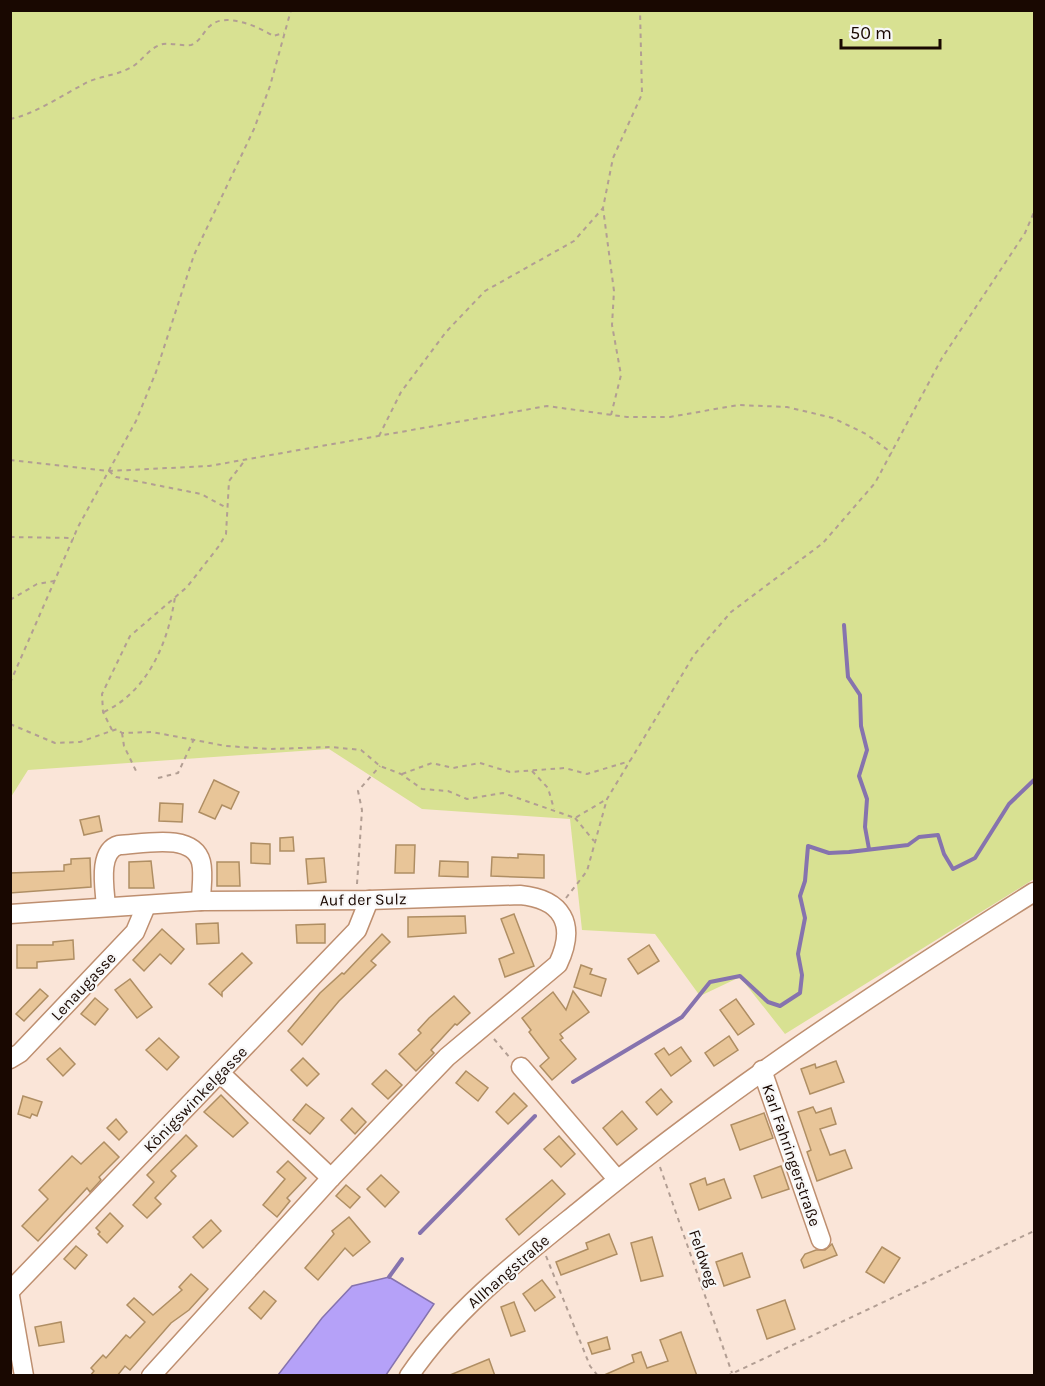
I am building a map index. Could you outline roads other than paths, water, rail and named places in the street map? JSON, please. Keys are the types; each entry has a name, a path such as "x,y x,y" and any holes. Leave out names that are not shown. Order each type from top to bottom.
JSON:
{"street":[{"path":"106,907 104,871 108,854 114,846 119,845 183,843 195,850 202,864 201,901"},
{"name":"Allhangstraße","path":"410,1376 464,1310 538,1244 654,1150 762,1070 874,993 1035,892"},
{"name":"Auf der Sulz","path":"10,914 201,901 361,900 519,895 541,897 556,907 566,930 564,950 558,964 447,1057 331,1178"},
{"name":"Königswinkelgasse","path":"10,1291 357,930 361,900"},
{"name":"Lenaugasse","path":"10,1059 20,1053 135,932 146,906"},
{"path":"521,1067 617,1179"},
{"name":"Karl Fahringerstraße","path":"762,1070 821,1240"},
{"path":"151,1376 331,1178 220,1073"},
{"path":"10,1296 24,1376"}],"waterway":[{"path":"844,625 848,677 860,695 861,726 867,750 859,776 867,799 865,827 869,849"},
{"path":"573,1082 682,1017 710,982 740,976 768,1002 780,1006 800,993 802,975 798,954 805,918 800,896 805,881 808,846 829,853 849,852 908,845 919,837 938,835 944,854 953,869 975,858 1009,804 1034,780"},
{"path":"420,1233 535,1116"},
{"path":"389,1277 402,1259"}]}
